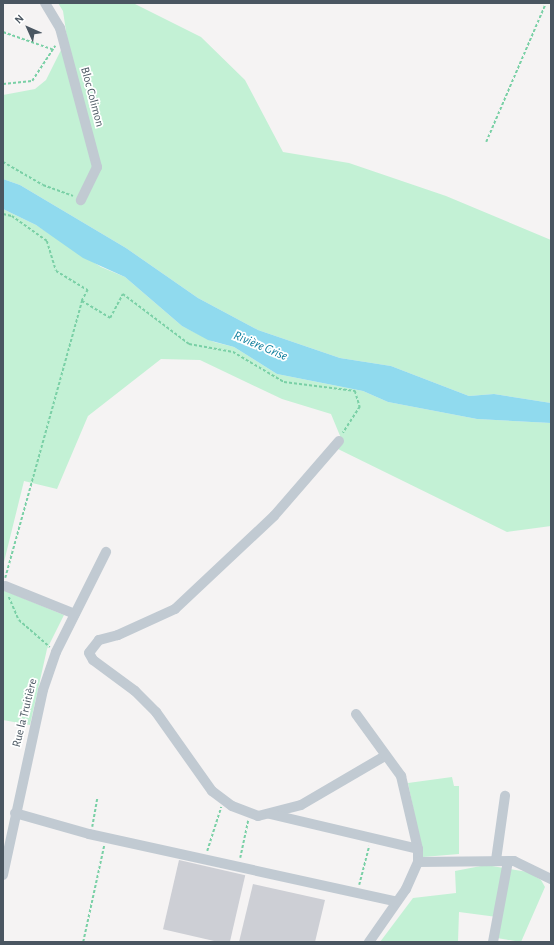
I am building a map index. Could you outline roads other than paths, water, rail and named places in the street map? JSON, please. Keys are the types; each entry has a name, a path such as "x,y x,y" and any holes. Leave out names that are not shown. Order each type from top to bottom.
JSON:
{"street":[{"name":"Bloc Colimon","path":"44,3 60,28 97,167 81,200"},
{"path":"339,441 274,516 175,609 118,635 99,640 90,648 93,660 135,691 156,712 212,791 223,799 258,816 301,805 385,756"},
{"name":"Rue la Truitière","path":"4,871 15,814 43,690 56,652 106,552"},
{"path":"5,586 75,614"},
{"path":"356,714 385,756 401,776 418,849 418,862 397,902 369,942"},
{"path":"496,860 504,796"},
{"path":"15,814 106,838 397,902"},
{"path":"267,814 418,849"},
{"path":"418,862 508,861 536,869 551,879"},
{"path":"493,942 508,861"}],"water":[{"name":"Rivière Grise","path":"3,179 20,185 126,248 198,298 258,330 340,358 391,366 469,396 494,394 551,403 551,423 477,419 388,402 363,391 277,374 234,347 208,340 182,326 125,277 83,258 36,225 3,209"}]}
